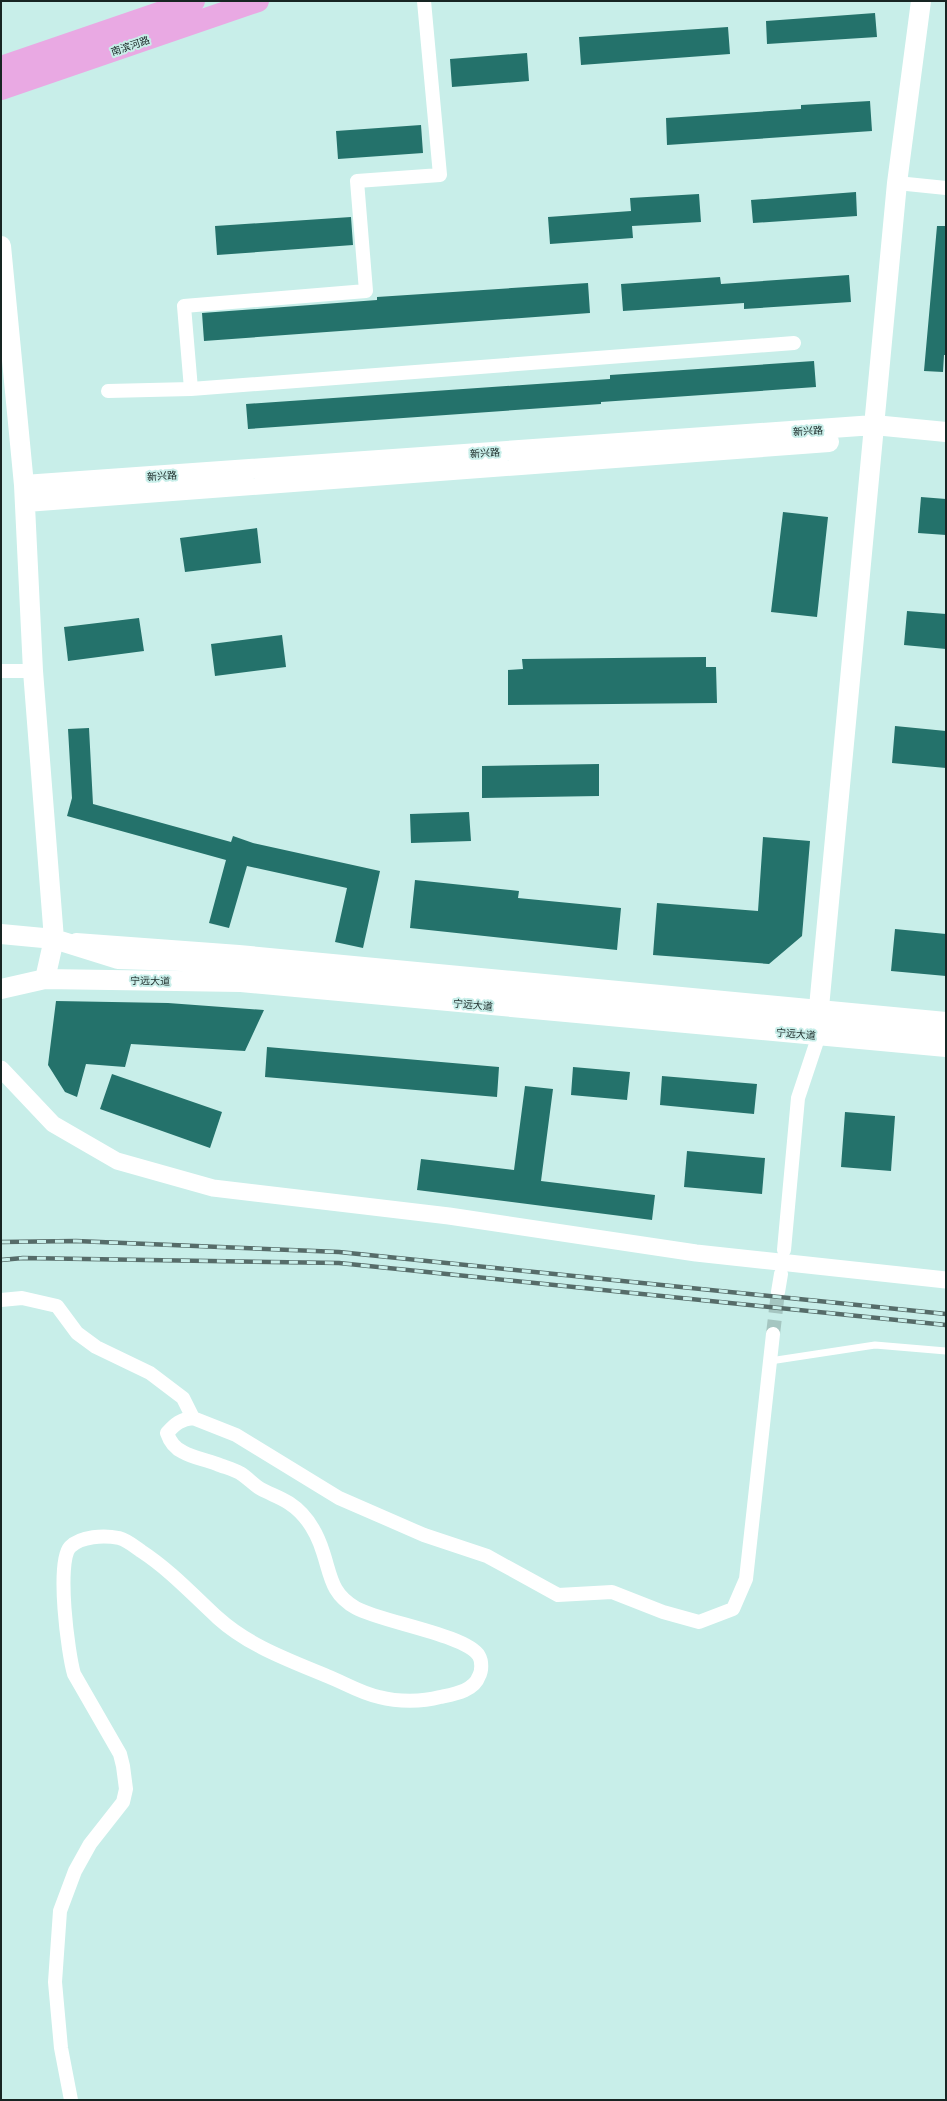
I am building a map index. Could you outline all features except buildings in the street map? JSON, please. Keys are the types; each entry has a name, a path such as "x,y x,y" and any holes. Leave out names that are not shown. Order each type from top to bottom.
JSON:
{"main road":[{"name":"南滨河路","path":"1,67 194,1"},
{"name":"南滨河路","path":"1,89 258,1"},
{"path":"819,1020 897,183 922,1"},
{"path":"1,246 25,493 33,671 54,939 45,979"},
{"name":"新兴路","path":"25,493 873,432 946,432"},
{"name":"新兴路","path":"873,432 946,446"},
{"name":"宁远大道","path":"1,934 54,939 118,958 244,963 547,995 819,1020 946,1047"},
{"name":"宁远大道","path":"1,989 45,979 240,982 819,1020 946,1030"}],"street":[{"path":"191,389 184,306 366,292 357,181 440,175 424,1"},
{"path":"897,183 946,188"},
{"path":"108,391 191,389 794,343"},
{"path":"1,671 33,671"},
{"name":"宁远大道","path":"819,1020 946,1019"},
{"path":"784,1250 798,1098 819,1020"},
{"path":"1,1069 53,1124 117,1161 213,1188 449,1216 696,1253 946,1280"},
{"path":"778,1292 781,1274"},
{"path":"1,1300 22,1298 57,1306 77,1333 96,1347 150,1372 184,1398 193,1418"},
{"path":"71,2100 61,2048 55,1982 60,1911 75,1871 82,1858 90,1844 123,1802 126,1789 120,1754 74,1674 70,1660 64,1598 65,1561 68,1549 80,1540 92,1537 119,1538 130,1543 164,1566 221,1621 263,1648 276,1656 331,1677 354,1690 381,1698 432,1700 469,1688 478,1680 482,1669 480,1657 471,1648 423,1628 383,1619 356,1608 346,1601 337,1592 331,1580 326,1567 324,1554 308,1520 289,1503 258,1487 240,1473 181,1452 171,1443 167,1433 175,1424 186,1418 193,1418 236,1435 339,1498 424,1535 487,1556 558,1594 612,1592 663,1612 699,1622 733,1609 746,1579 773,1334"}],"lane":[{"path":"770,1361 875,1345 946,1350"}],"tunnel":[{"path":"773,1334 778,1292"}],"railway":[{"path":"1,1242 76,1241 339,1252 946,1314"},
{"path":"1,1260 23,1258 339,1263 946,1325"}]}
